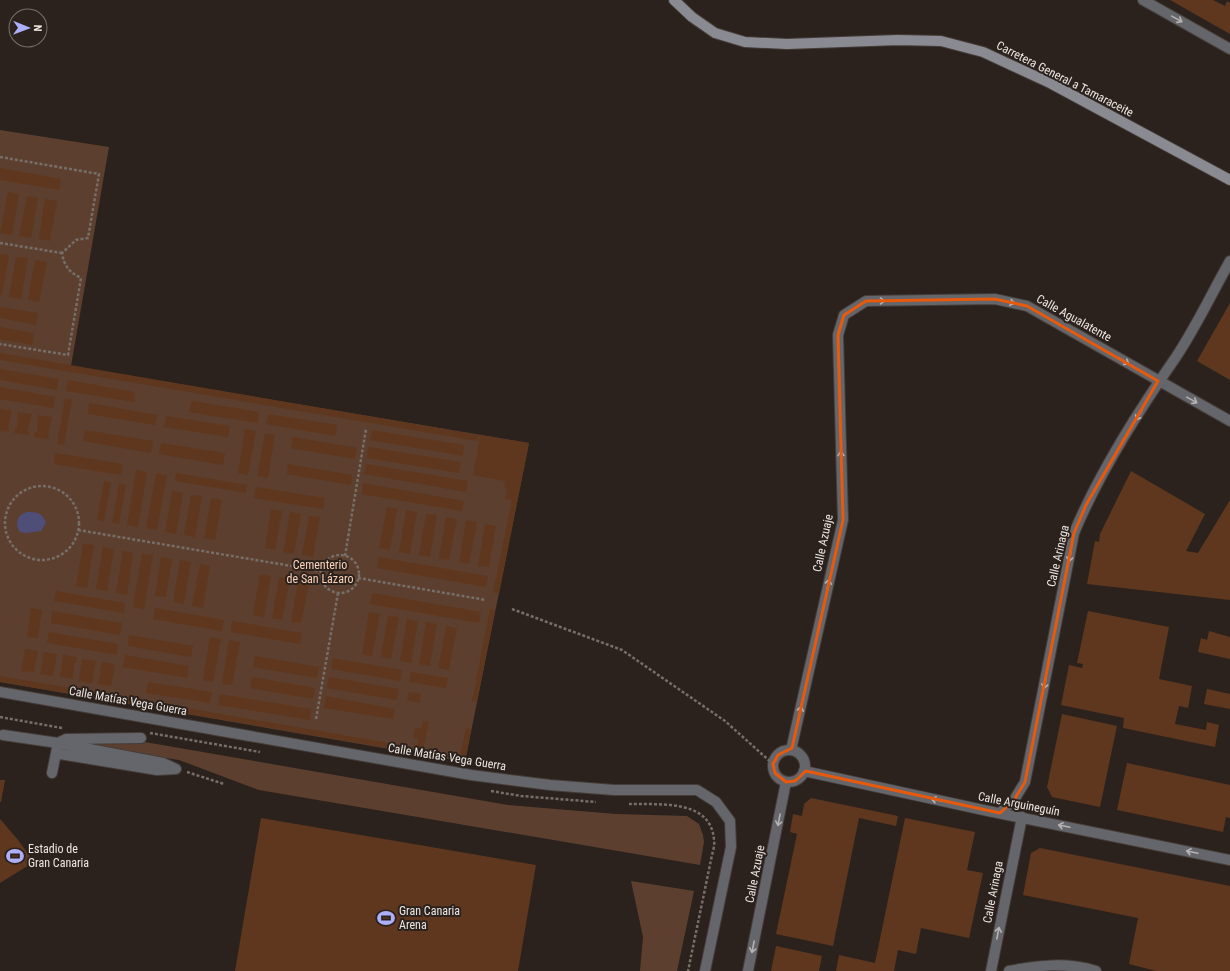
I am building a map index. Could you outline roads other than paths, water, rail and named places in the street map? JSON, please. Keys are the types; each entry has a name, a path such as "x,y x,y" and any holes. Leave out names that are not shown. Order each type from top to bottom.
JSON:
{"main road":[{"name":"Carretera General a Tamaraceite","path":"674,0 692,17 715,33 745,42 787,44 898,40 941,41 982,52 1050,83 1230,180"}],"street":[{"path":"1143,0 1230,48"},
{"name":"Calle Arinaga","path":"1000,813 1014,800 1025,782 1074,533 1086,505 1158,381 1177,356 1230,261"},
{"name":"Calle Agualatente","path":"844,315 866,301 995,299 1027,306 1230,422"},
{"name":"Calle Azuaje","path":"791,750 843,520 838,335 844,315"},
{"name":"Calle Matías Vega Guerra","path":"0,692 471,775 550,785 614,790 698,790 716,802 730,821 731,847 704,971"},
{"path":"3,735 58,743 163,763 176,769 157,770 60,754"},
{"path":"58,743 66,739 144,735"},
{"path":"52,773 58,743"},
{"path":"786,750 791,750 796,752 804,760 804,771 799,778 786,782 775,773 773,764 778,755 786,750"},
{"name":"Calle Arguineguín","path":"804,771 1022,818 1230,860"},
{"name":"Calle Azuaje","path":"748,971 786,782"},
{"name":"Calle Arinaga","path":"991,971 1022,818"},
{"path":"1009,971 1039,965 1082,967 1096,971"}],"water":[{"path":"27,512 37,513 43,517 46,523 41,531 26,533 20,532 17,526 19,517"}],"place":[{"name":"Estadio de Gran Canaria","path":"15,856"},
{"name":"Gran Canaria Arena","path":"386,918"}],"park label":[{"name":"Cementerio de San Lázaro","path":"320,572"}]}
